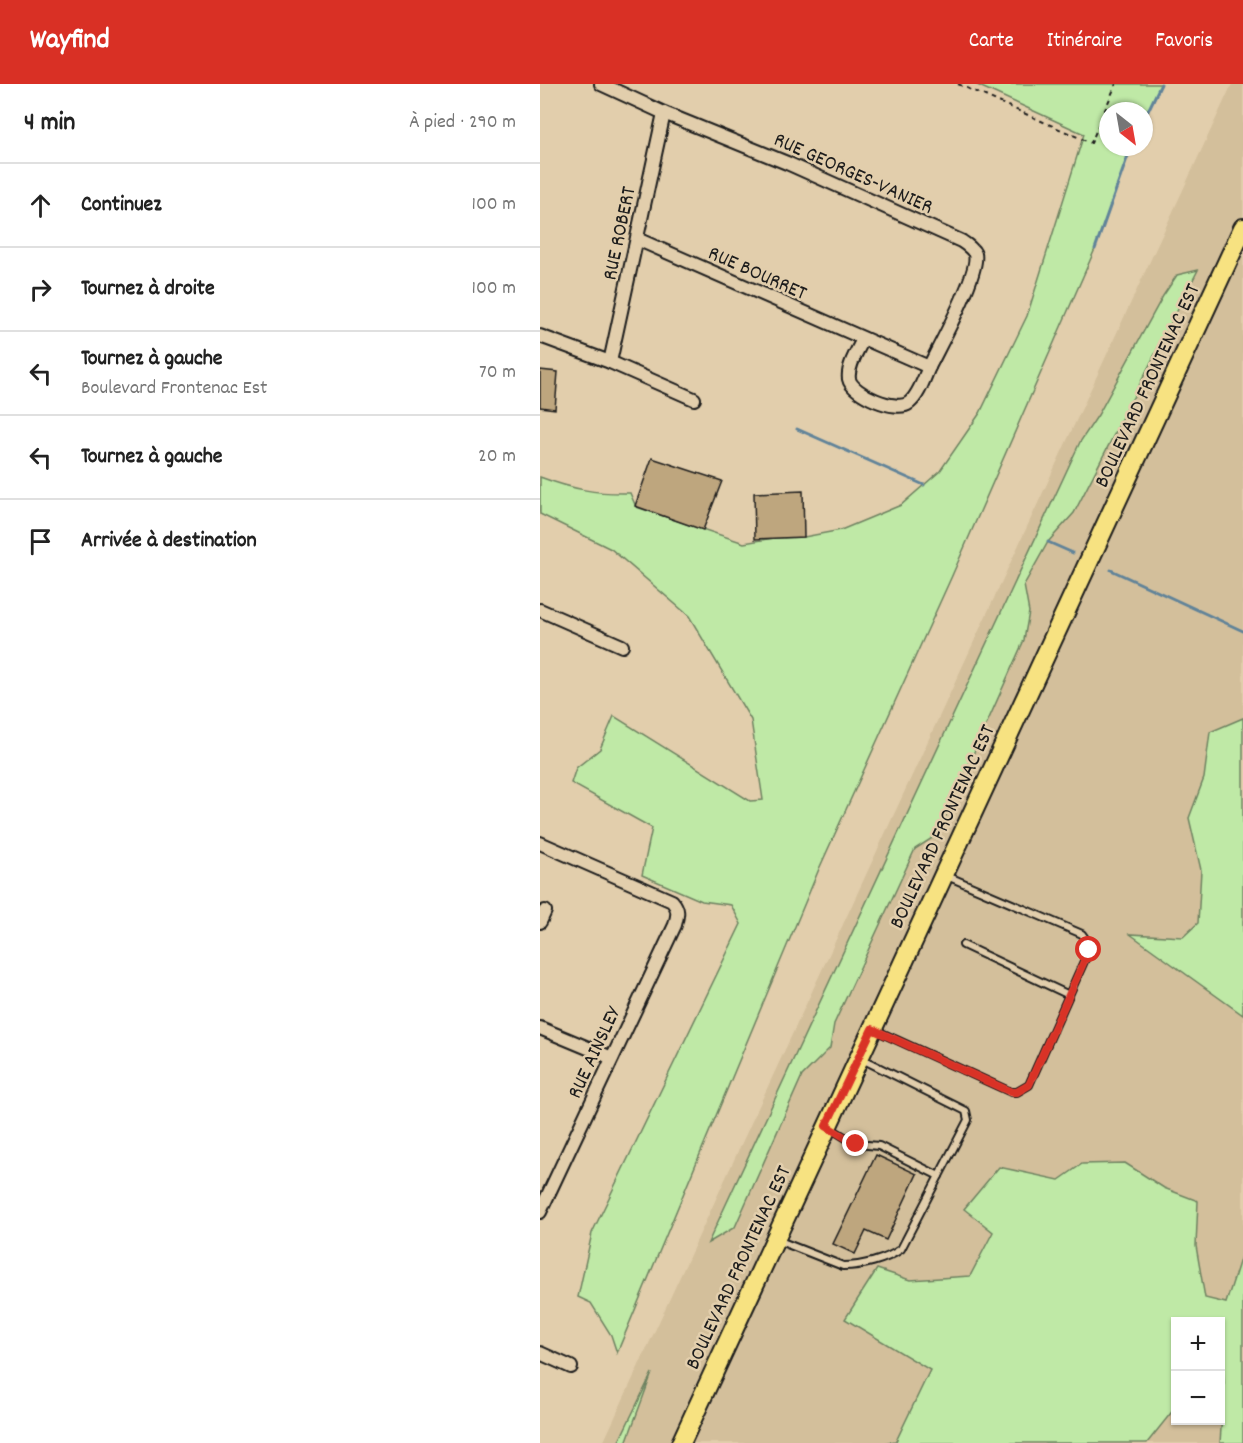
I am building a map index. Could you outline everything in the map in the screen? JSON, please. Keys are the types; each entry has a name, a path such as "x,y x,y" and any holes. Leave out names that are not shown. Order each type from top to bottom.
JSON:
{"main road":[{"name":"BOULEVARD FRONTENAC EST","path":"681,1443 1243,228"}],"street":[{"name":"RUE GEORGES-VANIER","path":"601,84 664,113 787,163 971,248 975,255 972,276 929,367"},
{"name":"RUE ROBERT","path":"610,362 664,113"},
{"name":"RUE BOURRET","path":"637,239 929,367"},
{"path":"540,336 610,362 694,399"},
{"path":"863,339 849,369 852,386 861,393 894,407 902,407 910,403 917,394 929,367"},
{"path":"540,610 622,646"},
{"name":"RUE AINSLEY","path":"540,843 672,901 678,908 675,925 612,1058 544,1193 540,1212"},
{"path":"540,1028 612,1058"},
{"path":"540,1353 571,1366"}],"lane":[{"path":"872,1029 1011,1092 1017,1092 1029,1085 1089,950 1089,944 1082,934 944,875"},
{"path":"963,945 1069,995"},
{"path":"774,1239 843,1266 853,1266 893,1255 901,1249 968,1120 966,1111 859,1057"},
{"path":"826,1126 856,1144 889,1149 939,1176"}],"path":[{"path":"958,84 1091,143 1116,84"}],"shaded area":[{"path":"1232,84 1243,84 1243,1443 603,1443"}],"green space":[{"path":"975,84 1161,84 1152,102 1099,102 1099,156 1128,156 1095,249 951,578 819,869 617,1353 611,1335 591,1303 578,1297 592,1233 741,924 731,905 702,901 642,875 652,828 571,783 576,768 600,749 614,716 750,801 763,800 751,720 689,616 611,549 540,514 540,477 584,490 630,493 636,507 744,543 774,538 804,537 841,530 901,505 940,471 980,413 1027,316 1084,134"},
{"path":"1198,270 1074,513 1048,542 1024,585 1029,612 1024,640 937,835 915,849 834,1024 830,1048 802,1076 735,1227 708,1243 1080,442 1098,415 1163,296 1177,275"},
{"path":"1243,718 1243,1015 1130,934 1183,937 1198,923 1201,870 1189,818 1204,778 1210,732"},
{"path":"1125,1163 1164,1188 1198,1201 1196,1246 1205,1298 1226,1303 1243,1250 1243,1443 1220,1443 1221,1425 1225,1425 1225,1317 1171,1317 1171,1413 1147,1443 884,1443 896,1441 930,1370 845,1319 877,1269 910,1280 970,1276 993,1232 964,1209 999,1167 1059,1180 1082,1164"},
{"path":"652,1373 626,1443 618,1443"}],"building":[{"path":"540,370 558,372 555,409 540,407"},
{"path":"652,458 722,481 703,530 635,506"},
{"path":"803,491 804,537 755,539 754,493"},
{"path":"876,1155 917,1174 886,1240 866,1231 855,1254 833,1244"}],"waterway":[{"path":"1152,102 1161,84"},
{"path":"1095,249 1128,156"},
{"path":"797,429 924,485"},
{"path":"1048,542 1073,553"},
{"path":"1111,570 1243,631"}],"route":[{"path":"856,1144 826,1126 872,1029 990,1083 1011,1092 1017,1092 1029,1085 1089,950"}]}
